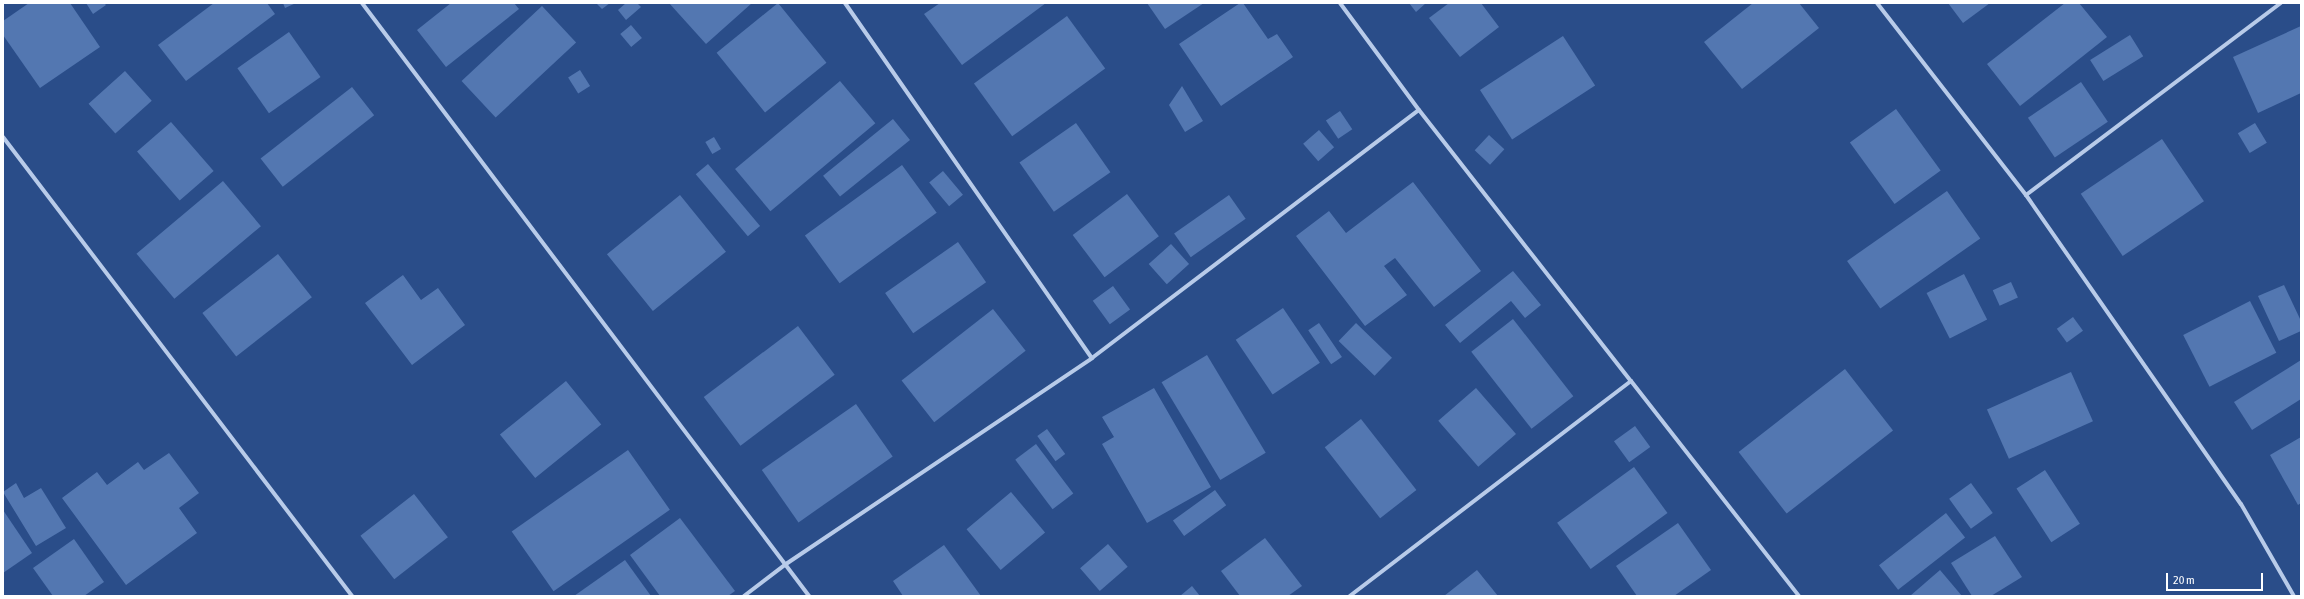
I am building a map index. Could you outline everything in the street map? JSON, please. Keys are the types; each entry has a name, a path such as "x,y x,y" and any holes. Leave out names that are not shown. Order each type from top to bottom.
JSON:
{"street":[{"path":"362,3 809,596"},
{"path":"845,3 1092,358"},
{"path":"1340,3 1418,110 1799,596"},
{"path":"1877,3 2026,195 2241,504 2294,596"},
{"path":"2026,195 2281,3"},
{"path":"744,596 786,564 1092,358 1418,110"},
{"path":"3,137 352,596"},
{"path":"1350,596 1631,381"}],"building":[{"path":"29,3 70,3 100,47 40,88 3,35 3,21"},
{"path":"86,3 104,3 106,5 93,14"},
{"path":"214,3 267,3 275,14 186,81 158,45"},
{"path":"283,3 296,3 285,8"},
{"path":"451,3 514,3 519,9 446,67 417,30"},
{"path":"596,3 610,3 602,9"},
{"path":"626,3 637,3 641,7 626,20 618,10"},
{"path":"669,3 752,3 706,44"},
{"path":"778,3 826,63 765,113 717,53"},
{"path":"940,3 1046,3 962,65 924,14"},
{"path":"1147,3 1204,3 1165,29"},
{"path":"1240,3 1243,3 1268,39 1277,34 1293,57 1221,106 1179,44"},
{"path":"1409,3 1426,3 1416,12"},
{"path":"1449,3 1481,3 1499,27 1460,57 1429,18"},
{"path":"1753,3 1799,3 1819,28 1742,89 1704,42"},
{"path":"1948,3 1990,3 1963,23"},
{"path":"2065,3 2079,3 2107,37 2020,106 1987,64"},
{"path":"542,6 576,43 496,118 462,81"},
{"path":"1067,16 1105,69 1012,136 974,84"},
{"path":"631,25 642,38 631,47 620,34"},
{"path":"2301,26 2301,93 2258,113 2233,57"},
{"path":"289,32 321,77 269,113 237,68"},
{"path":"2130,35 2143,56 2103,81 2090,60"},
{"path":"1563,36 1595,85 1512,139 1480,90"},
{"path":"580,70 590,86 578,94 568,77"},
{"path":"125,71 152,101 115,134 89,104"},
{"path":"840,81 875,123 770,211 735,169"},
{"path":"2081,82 2108,122 2055,158 2028,118"},
{"path":"1182,86 1203,121 1185,132 1169,105"},
{"path":"352,87 374,115 283,187 261,158"},
{"path":"1896,109 1941,170 1895,204 1850,143"},
{"path":"1340,111 1352,129 1338,139 1326,121"},
{"path":"893,119 910,140 840,197 823,176"},
{"path":"171,122 214,171 180,201 137,152"},
{"path":"1076,123 1110,172 1054,212 1019,163"},
{"path":"2255,123 2267,143 2250,153 2238,133"},
{"path":"1319,130 1334,147 1318,161 1303,144"},
{"path":"1489,135 1504,149 1490,165 1475,150"},
{"path":"714,137 721,149 712,154 705,142"},
{"path":"2162,139 2204,201 2123,256 2081,194"},
{"path":"708,164 760,226 748,236 696,174"},
{"path":"902,165 937,213 840,283 805,236"},
{"path":"943,171 963,195 949,206 929,183"},
{"path":"223,181 261,226 174,299 136,254"},
{"path":"1413,182 1481,271 1434,307 1395,258 1384,266 1407,295 1365,326 1296,236 1329,211 1346,233"},
{"path":"1947,191 1980,239 1880,308 1847,261"},
{"path":"1127,194 1159,236 1105,277 1073,235"},
{"path":"680,195 726,252 653,311 607,254"},
{"path":"1229,195 1246,219 1191,257 1174,233"},
{"path":"958,242 986,282 913,333 885,293"},
{"path":"1171,244 1189,264 1167,284 1149,264"},
{"path":"278,254 312,297 236,356 202,313"},
{"path":"1513,271 1541,305 1525,318 1511,301 1460,343 1445,325"},
{"path":"1964,274 1987,319 1950,339 1927,293"},
{"path":"403,275 421,300 438,288 465,325 412,365 365,303"},
{"path":"2011,282 2018,298 2000,306 1993,290"},
{"path":"2284,285 2301,321 2301,331 2279,341 2258,296"},
{"path":"1113,286 1130,309 1110,324 1093,301"},
{"path":"2250,301 2276,353 2210,387 2183,335"},
{"path":"1283,308 1320,363 1273,395 1236,340"},
{"path":"993,309 1026,351 934,422 902,380"},
{"path":"2073,317 2083,331 2067,343 2057,329"},
{"path":"1513,319 1573,396 1532,429 1471,352"},
{"path":"1319,323 1342,357 1331,364 1308,330"},
{"path":"1356,323 1392,358 1375,376 1339,341"},
{"path":"798,326 835,375 740,446 704,397"},
{"path":"1207,355 1266,453 1220,480 1162,382"},
{"path":"2301,360 2301,399 2252,430 2234,402"},
{"path":"1845,369 1893,430 1787,514 1739,452"},
{"path":"2071,372 2093,421 2009,459 1987,409"},
{"path":"566,381 601,425 535,478 500,434"},
{"path":"1154,388 1211,487 1147,523 1102,444 1114,437 1102,417"},
{"path":"1476,388 1516,434 1478,467 1438,421"},
{"path":"856,404 893,456 799,522 762,470"},
{"path":"1361,419 1416,490 1380,518 1325,447"},
{"path":"1635,426 1650,447 1629,462 1614,441"},
{"path":"1047,429 1065,454 1056,461 1037,436"},
{"path":"2301,437 2301,503 2298,505 2270,455"},
{"path":"1036,444 1073,494 1053,509 1015,460"},
{"path":"628,450 670,510 554,591 512,531"},
{"path":"169,453 199,493 179,508 197,533 126,585 62,498 97,472 107,485 138,462 144,470"},
{"path":"1634,467 1668,513 1591,569 1557,523"},
{"path":"2045,470 2080,524 2051,542 2016,489"},
{"path":"16,483 24,498 41,488 66,528 36,546 3,492"},
{"path":"1971,483 1993,513 1971,529 1949,499"},
{"path":"1215,490 1226,505 1184,536 1173,521"},
{"path":"1011,492 1045,533 1001,570 967,529"},
{"path":"414,494 448,537 394,579 360,536"},
{"path":"3,510 32,553 3,573"},
{"path":"1946,513 1965,537 1898,590 1879,565"},
{"path":"680,518 735,591 728,596 660,596 630,555"},
{"path":"1678,523 1711,570 1674,596 1637,596 1616,566"},
{"path":"1995,536 2022,577 1991,596 1972,596 1951,563"},
{"path":"1265,538 1302,586 1288,596 1240,596 1221,571"},
{"path":"74,539 104,582 84,596 53,596 33,568"},
{"path":"1108,544 1128,567 1100,591 1080,568"},
{"path":"944,545 981,596 903,596 893,581"},
{"path":"625,560 651,596 574,596"},
{"path":"1477,570 1498,596 1444,596"},
{"path":"1940,570 1962,596 1910,596"},
{"path":"1192,586 1200,596 1180,596"}]}
